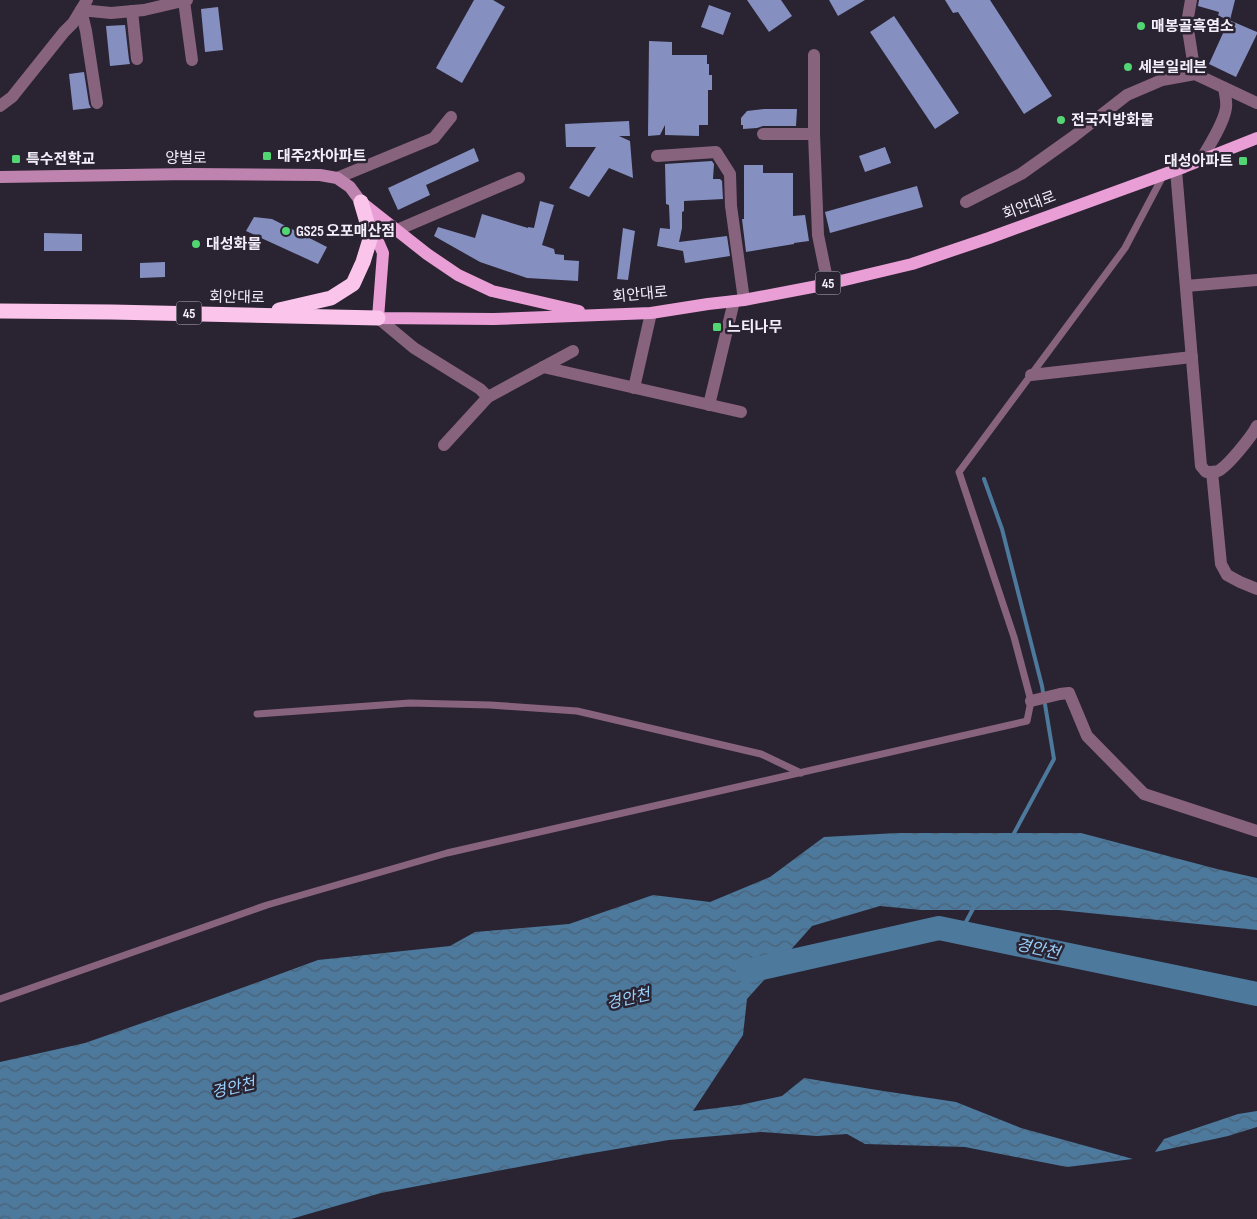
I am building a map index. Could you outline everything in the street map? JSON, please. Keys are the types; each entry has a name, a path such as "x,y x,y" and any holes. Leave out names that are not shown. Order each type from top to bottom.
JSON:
{"highway":[{"path":"257,315 331,298 353,284 363,262 370,236 361,202"},
{"name":"회안대로","path":"0,311 378,318"}],"main road":[{"name":"회안대로","path":"378,318 494,319 651,313 828,284 912,264 998,235 1229,149 1253,142"},
{"path":"361,202 427,254 458,275 492,291 596,315"},
{"path":"361,202 383,253 378,318"}],"street":[{"path":"84,5 111,13 144,10 185,0 192,60"},
{"path":"1191,0 1187,23 1195,74"},
{"path":"84,5 97,103"},
{"path":"0,106 12,98 73,23 84,5"},
{"path":"132,11 137,59"},
{"path":"814,55 814,134 818,235 828,284"},
{"path":"966,202 1021,174 1073,137 1126,95 1162,80 1195,74 1224,88 1254,97"},
{"path":"1200,161 1212,141 1226,110 1224,88"},
{"path":"338,178 434,138 451,117"},
{"path":"763,134 814,134"},
{"path":"657,156 716,152 730,174 739,300 709,405"},
{"path":"1170,172 1186,286 1201,466 1206,472 1218,471 1231,460 1253,434 1257,426"},
{"name":"양벌로","path":"0,177 189,174 320,175 338,178"},
{"path":"338,178 350,187 361,202"},
{"path":"397,230 519,178"},
{"path":"1186,286 1257,280"},
{"path":"634,388 651,313"},
{"path":"378,318 414,348 480,389 488,397"},
{"path":"444,445 488,397 573,351"},
{"path":"1031,375 1192,357"},
{"path":"544,367 741,412"},
{"path":"1212,472 1221,564 1227,575 1257,589"},
{"path":"1033,701 1069,693 1087,736 1144,794 1257,831"}],"lane":[{"path":"0,999 267,905 447,853 1027,721 1033,701 1014,637 959,472 1126,248 1170,172"},
{"path":"257,714 410,704 490,705 577,711 762,754 801,773"}],"water":[{"path":"897,833 1081,833 1257,878 1257,930 1059,910 921,910 880,906 812,926 747,999 743,1035 693,1111 740,1105 782,1096 804,1078 956,1102 1021,1128 1133,1159 1067,1167 965,1147 865,1144 847,1134 817,1136 761,1132 669,1140 587,1154 381,1193 291,1219 0,1219 0,1062 85,1043 318,960 450,946 475,932 569,924 653,895 710,902 770,877 824,837"},
{"path":"1257,1111 1257,1127 1228,1136 1155,1152 1164,1139 1238,1114"}],"building":[{"path":"474,0 493,0 505,7 462,83 436,68"},
{"path":"747,0 781,0 792,16 769,32"},
{"path":"829,0 865,0 838,16"},
{"path":"945,0 990,0 1052,96 1024,114 958,12 953,13"},
{"path":"1199,0 1235,0 1230,20 1218,16 1219,12 1198,6"},
{"path":"709,5 731,13 723,35 701,27"},
{"path":"218,7 223,50 205,52 201,9"},
{"path":"894,16 959,113 935,129 870,32"},
{"path":"1229,20 1257,32 1236,77 1209,64"},
{"path":"125,25 130,64 110,66 106,26"},
{"path":"649,41 672,42 672,55 707,55 709,75 712,75 712,90 708,90 708,125 699,125 699,136 665,135 665,125 660,135 648,136"},
{"path":"84,72 91,108 73,110 69,74"},
{"path":"797,109 796,126 763,126 743,129 741,118 747,111"},
{"path":"629,121 630,136 619,136 630,141 633,178 609,168 589,197 569,188 596,147 566,147 565,124"},
{"path":"885,147 891,163 865,172 859,156"},
{"path":"474,148 479,161 426,185 430,195 398,210 388,188"},
{"path":"712,161 714,164 713,179 720,179 722,181 723,199 684,201 679,242 727,236 730,256 685,263 683,251 657,246 660,228 670,229 669,205 666,204 665,164"},
{"path":"744,165 763,165 763,173 793,173 793,216 805,215 809,241 746,252 742,219 744,219"},
{"path":"917,186 923,207 830,233 825,212"},
{"path":"540,201 554,205 542,245 554,249 555,254 564,255 564,260 579,261 578,281 527,278 480,262 434,236 438,227 475,238 482,214 528,228 534,228"},
{"path":"254,217 272,219 327,247 318,264 246,231"},
{"path":"623,228 635,231 628,280 617,279"},
{"path":"44,233 82,234 82,251 44,251"},
{"path":"165,262 165,277 140,278 140,263"}],"waterway":[{"path":"984,479 1002,529 1042,686 1054,759 1012,837"},
{"path":"961,931 974,907"},
{"name":"경안천","path":"748,971 939,928 1257,994"}],"place":[{"name":"매봉골흑염소","path":"1141,26"},
{"name":"세븐일레븐","path":"1128,67"},
{"name":"전국지방화물","path":"1061,120"},
{"name":"대주2차아파트","path":"267,156"},
{"name":"특수전학교","path":"16,159"},
{"name":"대성아파트","path":"1243,161"},
{"name":"GS25 오포매산점","path":"286,231"},
{"name":"대성화물","path":"196,244"},
{"name":"느티나무","path":"717,327"}]}
